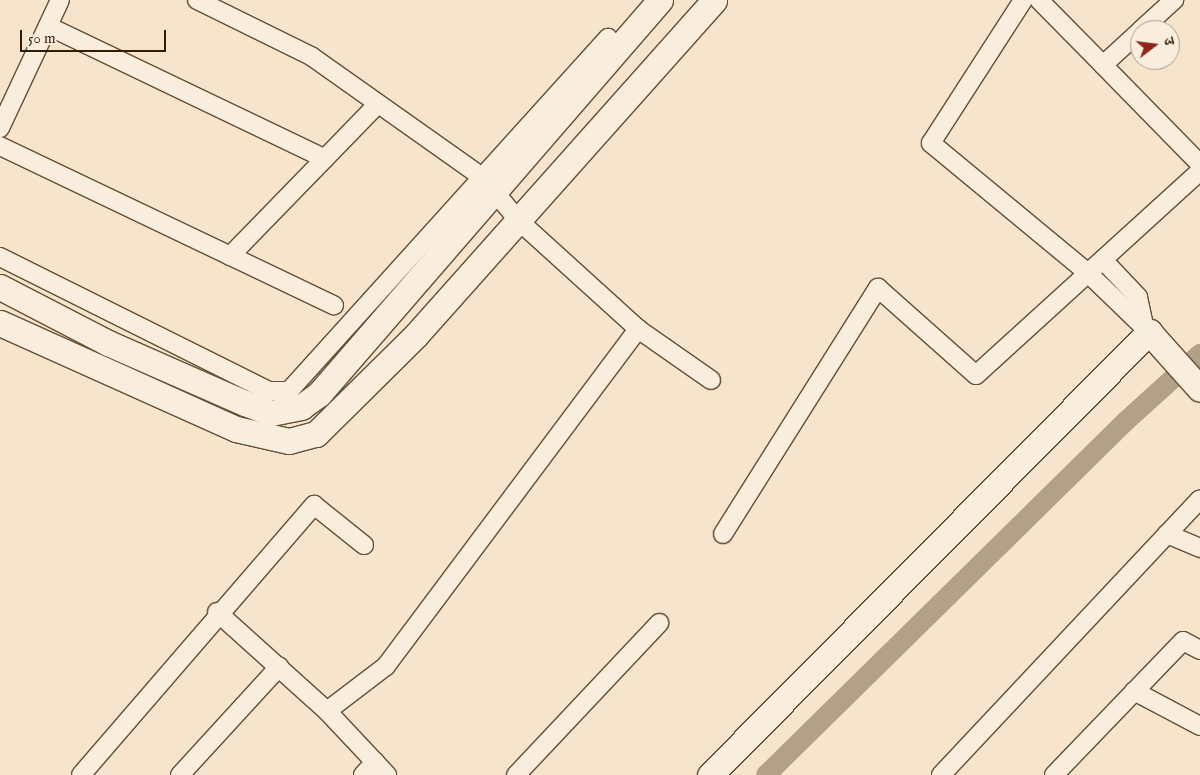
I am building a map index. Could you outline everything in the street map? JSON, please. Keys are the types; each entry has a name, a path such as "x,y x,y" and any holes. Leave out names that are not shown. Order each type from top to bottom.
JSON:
{"street":[{"path":"0,128 60,0"},
{"path":"197,0 311,56 490,185 520,221 638,329 711,380"},
{"path":"0,257 269,391 289,391 490,185 660,0"},
{"path":"0,323 236,429 272,440 304,439 316,434 416,335 520,221 714,0"},
{"path":"1023,0 931,142 1088,273 1126,314 1150,332 1200,389"},
{"path":"1039,0 1200,164"},
{"path":"1150,20 1170,1"},
{"path":"48,26 325,159"},
{"path":"0,287 108,343 245,403 282,414 318,394 608,38"},
{"path":"1103,65 1130,39"},
{"path":"230,256 378,104"},
{"path":"0,146 334,305"},
{"path":"723,534 878,288 976,374 1200,171"},
{"path":"1103,260 1138,297 1150,332"},
{"path":"328,711 386,666 638,329"},
{"path":"710,775 1150,332"},
{"path":"941,775 1200,499"},
{"path":"81,775 217,612 314,505 364,545"},
{"path":"1167,534 1200,548"},
{"path":"217,612 328,711 369,768 387,775"},
{"path":"516,775 659,623"},
{"path":"1054,775 1183,641 1200,650"},
{"path":"180,775 279,667"},
{"path":"1134,691 1200,726"}],"waterway":[{"path":"766,775 1126,421 1200,354"}]}
